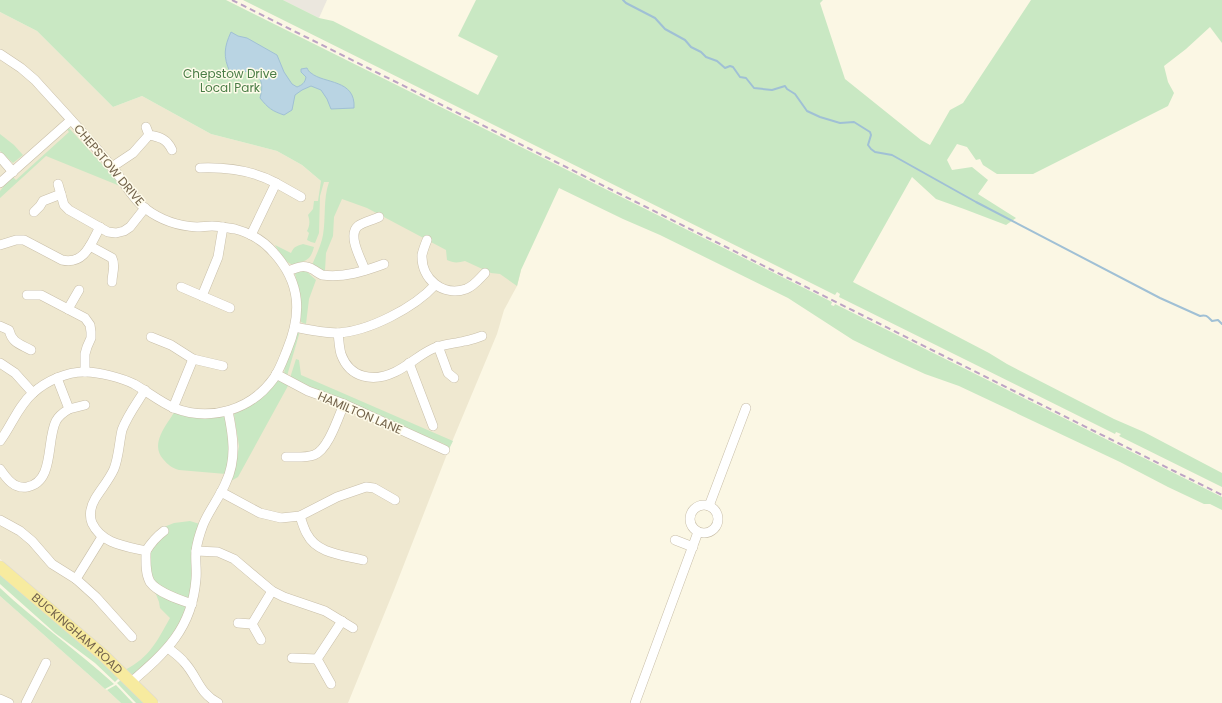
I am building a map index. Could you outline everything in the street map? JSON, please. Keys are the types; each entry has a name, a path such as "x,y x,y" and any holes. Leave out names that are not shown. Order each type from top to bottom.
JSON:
{"main road":[{"name":"BUCKINGHAM ROAD","path":"0,568 103,655 152,703"}],"street":[{"name":"CHEPSTOW DRIVE","path":"0,54 21,68 35,80 112,166 136,199 145,208 155,215 174,224 199,227 222,227 251,235 272,250 288,270 297,298 297,313 292,339 276,374 268,386 255,398 241,406 228,411 213,414 199,414 173,408 132,383 112,376 85,372 70,374 48,382 33,393 22,404 5,435 0,441"},
{"path":"0,183 71,120"},
{"path":"112,166 133,153 148,131 165,140 172,150"},
{"path":"0,158 13,172"},
{"path":"200,168 236,170 258,175 276,183 300,198"},
{"path":"251,235 276,183"},
{"path":"58,184 64,205 69,210 108,232 116,233 124,231 130,227 145,208"},
{"path":"34,212 43,201 61,194"},
{"path":"365,270 353,238 354,231 359,225 379,217"},
{"path":"0,244 16,240 24,240 62,260 69,262 81,258 90,246 100,227"},
{"path":"202,296 218,257 222,227"},
{"path":"427,240 418,253 427,276 435,285 445,290 468,292 485,273"},
{"path":"90,246 112,258 115,263 112,282"},
{"path":"288,270 299,266 309,267 321,275 346,275 384,264"},
{"path":"295,327 318,332 338,333 360,328 384,320 401,311 429,292 435,285"},
{"path":"181,287 230,308"},
{"path":"68,309 79,290"},
{"path":"27,295 41,295 85,318 90,325 91,332 91,338 85,354 85,372"},
{"path":"0,326 9,330 11,338 16,342 31,350"},
{"path":"338,333 339,345 346,363 353,371 362,376 373,378 396,372 438,346 463,337 482,336"},
{"path":"151,336 171,345 193,359 223,366"},
{"path":"438,346 448,373 454,378"},
{"path":"173,408 193,359"},
{"path":"409,363 425,418 433,426"},
{"path":"1,366 15,373 33,393"},
{"name":"HAMILTON LANE","path":"276,374 308,391 344,404 444,450"},
{"path":"57,378 69,409"},
{"path":"145,390 122,431 118,457 113,470 90,509 91,520 95,530 102,537 123,546 146,551"},
{"path":"286,457 313,456 321,452 344,404"},
{"path":"0,469 10,482 17,486 23,487 35,484 40,480 46,468 53,427 56,419 69,409 84,405"},
{"path":"709,506 746,408"},
{"path":"130,683 168,648 183,626 192,604 196,579 196,551 203,525 227,482 231,469 234,443 228,411"},
{"path":"221,492 260,513 281,518 300,516 337,497 366,487 374,488 395,500"},
{"path":"696,506 709,506 714,508 718,517 716,526 713,530 708,532 698,532 690,522 690,513 696,506"},
{"path":"300,516 308,535 317,546 329,552 363,560"},
{"path":"4,525 20,531 32,541 52,564 76,580 96,597 132,637"},
{"path":"164,531 151,543 146,551 146,568 151,582 161,591 174,598 192,604"},
{"path":"635,703 698,532"},
{"path":"76,580 102,537"},
{"path":"675,540 693,547"},
{"path":"196,551 218,552 234,559 272,591 284,597 325,611 353,628"},
{"path":"252,624 272,591"},
{"path":"119,622 126,616"},
{"path":"316,659 342,621"},
{"path":"238,623 252,624"},
{"path":"252,624 261,640"},
{"path":"168,648 185,663 204,693 210,699 218,703"},
{"path":"292,658 316,659"},
{"path":"316,659 331,684"},
{"path":"26,703 46,662"},
{"path":"0,698 9,703"}],"shaded area":[{"path":"283,0 327,0 319,18"},
{"path":"0,12 37,31 113,107 142,96 211,134 277,151 302,165 321,181 348,183 521,270 517,286 504,310 497,334 449,449 348,703 160,703 0,559"},
{"path":"0,596 107,690 121,703 0,703"}],"green space":[{"name":"Chepstow Drive Local Park","path":"0,0 226,0 832,302 831,305 834,306 835,304 1222,497 1222,510 1210,504 1204,504 1120,462 959,386 925,374 890,358 853,340 788,298 660,235 559,188 521,270 517,286 500,274 491,273 465,261 451,262 447,260 446,250 367,208 342,199 334,217 333,236 326,253 325,271 320,272 312,265 320,247 323,235 326,195 329,182 324,182 320,196 319,233 315,243 311,242 307,240 309,233 307,231 309,227 308,215 313,209 314,201 318,201 321,181 302,165 277,151 211,134 142,96 113,107 37,31 0,12"},
{"path":"243,0 283,0 319,18 333,21 478,95 498,56 458,36 476,0 823,0 820,3 845,79 921,140 930,145 950,110 963,103 1031,0 1222,0 1222,43 1210,27 1186,49 1164,66 1168,82 1174,93 1168,106 1033,174 997,174 983,165 980,159 976,160 967,147 957,144 947,160 952,170 972,167 988,180 978,194 1016,218 1006,225 936,199 912,177 853,282 989,353 1007,364 1114,419 1144,432 1222,473 1222,487 1119,436 1121,434 1116,432 1115,434 839,297 840,294 837,292 835,295"},
{"path":"68,127 120,186 46,156 0,198 0,191 12,176 16,180 69,132 66,128"},
{"path":"0,134 14,145 23,155 13,163 0,151"},
{"path":"303,244 314,247 310,257 306,260 293,264 287,261 275,245 291,253 297,246"},
{"path":"305,270 316,280 309,299 306,324 301,322 300,294 295,274 296,272"},
{"path":"300,331 287,376 284,374 285,366 298,332"},
{"path":"296,359 299,360 301,375 453,441 449,449 444,444 290,378"},
{"path":"278,380 289,384 238,477 231,481 235,469 239,446 234,415 235,412"},
{"path":"175,411 221,416 226,418 229,426 230,440 226,474 179,470 170,466 163,459 159,453 159,441 164,429"},
{"path":"190,521 203,525 192,604 151,583 146,551 164,527 174,523"},
{"path":"0,572 67,628 119,678 115,682 95,663 55,633 0,584"},
{"path":"0,588 114,684 105,689 0,596"},
{"path":"154,589 187,606 183,620 165,647 135,674 131,674 125,670 141,660 147,654 157,641 170,618 160,608"},
{"path":"121,680 146,703 136,703 117,683"},
{"path":"116,685 133,703 121,703 107,690"}],"water":[{"path":"231,32 238,36 247,38 277,55 284,72 292,84 297,87 303,84 306,77 301,72 301,69 307,68 310,72 317,76 345,87 350,92 353,99 354,108 331,109 321,90 311,86 295,95 292,110 284,115 268,107 260,98 262,84 254,71 230,72 226,62 225,52"}],"waterway":[{"path":"623,0 655,18 665,29 685,40 691,47 701,52 706,57 717,61 725,68 730,66 733,67 740,77 746,78 754,88 772,90 785,86 795,94 807,111 840,123 854,122 870,132 871,135 868,145 875,152 892,155 976,202 1160,298 1200,316 1207,316 1212,321 1218,320 1222,324"}],"railway":[{"path":"232,0 1222,495"}]}
